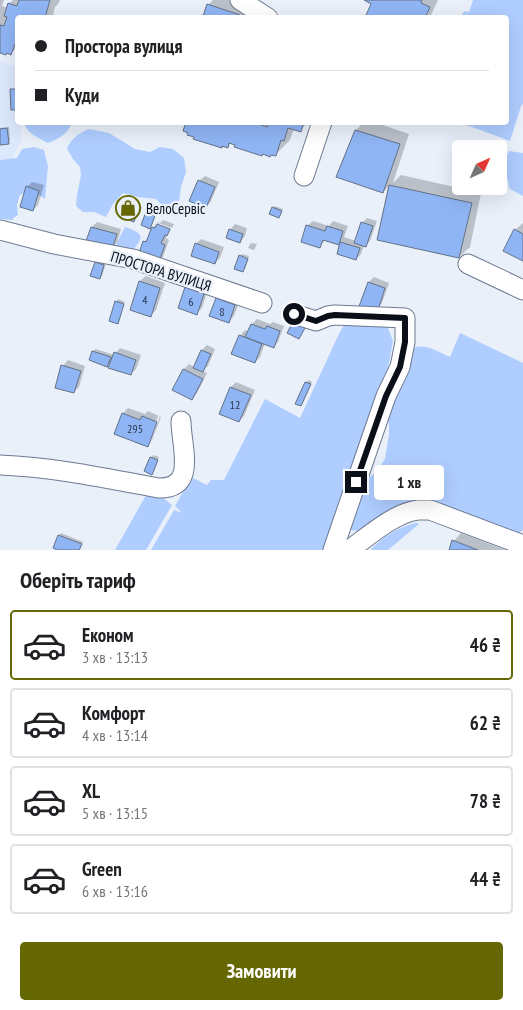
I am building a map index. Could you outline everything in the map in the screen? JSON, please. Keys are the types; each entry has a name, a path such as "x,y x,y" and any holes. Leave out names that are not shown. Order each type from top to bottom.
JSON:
{"street":[{"path":"240,0 263,15"},
{"path":"304,176 321,125"},
{"name":"ПРОСТОРА ВУЛИЦЯ","path":"0,230 54,244 133,259 262,303"},
{"path":"468,264 523,290"},
{"path":"294,314 316,321 335,315 405,318 405,342 400,367 386,396 333,550"},
{"path":"0,465 27,466 165,488 178,482 184,474 185,462 181,422"},
{"path":"354,549 391,520 417,510 430,510 523,545"}],"shaded area":[{"path":"473,0 523,0 523,107 522,103 510,141 466,125 509,125 509,15 462,15 464,11 469,12"},
{"path":"0,61 15,66 15,125 21,125 21,140 13,158 0,203"},
{"path":"25,125 71,125 63,135 48,143 31,133"},
{"path":"89,129 109,133 135,149 150,152 160,147 173,149 184,158 186,172 179,201 173,216 156,199 123,193 113,204 106,217 94,212 83,212 76,206 81,175 80,167 67,149 76,136"},
{"path":"34,147 44,150 48,166 45,199 31,190 20,195 17,205 18,215 13,220 0,219 0,160 17,158 22,149"},
{"path":"509,151 523,153 523,196 510,189 508,182"},
{"path":"125,227 138,233 141,238 132,251 115,247"},
{"path":"346,321 386,323 393,341 388,369 347,481 349,482 327,550 151,550 174,510 182,513 175,506 193,478 207,485 211,480 224,480 265,399 300,418"},
{"path":"460,333 523,363 523,530 518,534 435,504 357,531 349,529 361,484 376,472 385,459 389,423 385,417 411,350 425,347 450,357"},
{"path":"149,490 161,496 172,505 146,550 115,550"},
{"path":"415,523 419,524 388,550 371,550 386,536"}],"building":[{"path":"19,0 50,0 46,15 15,15 15,44 11,55 7,53 6,55 0,53 0,25 4,26 7,17 4,16 8,3 17,6"},
{"path":"364,0 422,0 421,3 430,7 426,15 366,15 371,4"},
{"path":"207,4 240,15 203,15"},
{"path":"10,89 15,89 15,110 11,110"},
{"path":"185,125 261,125 267,127 268,125 303,125 301,132 288,128 284,141 281,140 276,156 271,155 270,157 234,147 235,145 229,143 228,148 222,146 222,148 193,139 194,137 187,135 188,133 183,131"},
{"path":"7,128 9,144 0,145 0,129"},
{"path":"355,130 400,144 383,193 336,177"},
{"path":"198,180 215,187 206,208 189,201"},
{"path":"389,185 472,203 459,258 377,240"},
{"path":"26,186 39,191 33,211 20,207"},
{"path":"272,207 282,211 279,218 269,214"},
{"path":"124,208 137,213 134,222 121,217"},
{"path":"146,212 155,216 150,229 141,225"},
{"path":"361,222 373,226 366,247 354,243"},
{"path":"157,224 170,229 161,243 165,245 158,264 138,256 143,241 146,242 152,227 155,228"},
{"path":"306,225 325,231 327,226 343,231 339,245 323,240 320,248 301,242"},
{"path":"91,227 117,234 112,249 86,241"},
{"path":"229,229 243,234 240,243 226,238"},
{"path":"514,229 523,234 523,261 503,251"},
{"path":"340,242 360,248 356,260 337,254"},
{"path":"195,243 219,252 215,264 191,256"},
{"path":"239,255 248,259 243,272 234,269"},
{"path":"95,262 104,265 100,279 90,276"},
{"path":"139,281 160,288 151,317 130,310"},
{"path":"368,282 385,288 378,310 358,309"},
{"path":"185,287 204,294 197,315 178,308"},
{"path":"216,298 235,305 229,323 209,316"},
{"path":"115,301 124,304 118,324 109,321"},
{"path":"294,320 306,326 299,339 287,333"},
{"path":"251,324 265,329 267,326 280,331 274,348 245,337"},
{"path":"239,335 262,344 255,363 231,354"},
{"path":"201,350 211,354 203,372 193,368"},
{"path":"92,351 111,357 107,367 89,360"},
{"path":"114,352 136,360 131,375 108,368"},
{"path":"61,365 81,371 74,393 55,388"},
{"path":"183,369 203,379 192,400 172,390"},
{"path":"305,382 311,384 301,406 295,404"},
{"path":"230,387 251,395 239,422 219,414"},
{"path":"122,413 140,420 142,416 157,422 148,447 114,434"},
{"path":"150,457 158,460 152,475 144,471"},
{"path":"58,535 82,544 79,550 57,550 53,548"},
{"path":"452,540 478,550 449,550"}],"place":[{"name":"ВелоСервіс","path":"128,208"}],"route":[{"path":"294,314 316,321 335,315 405,318 405,342 400,367 386,396 356,482"}]}
